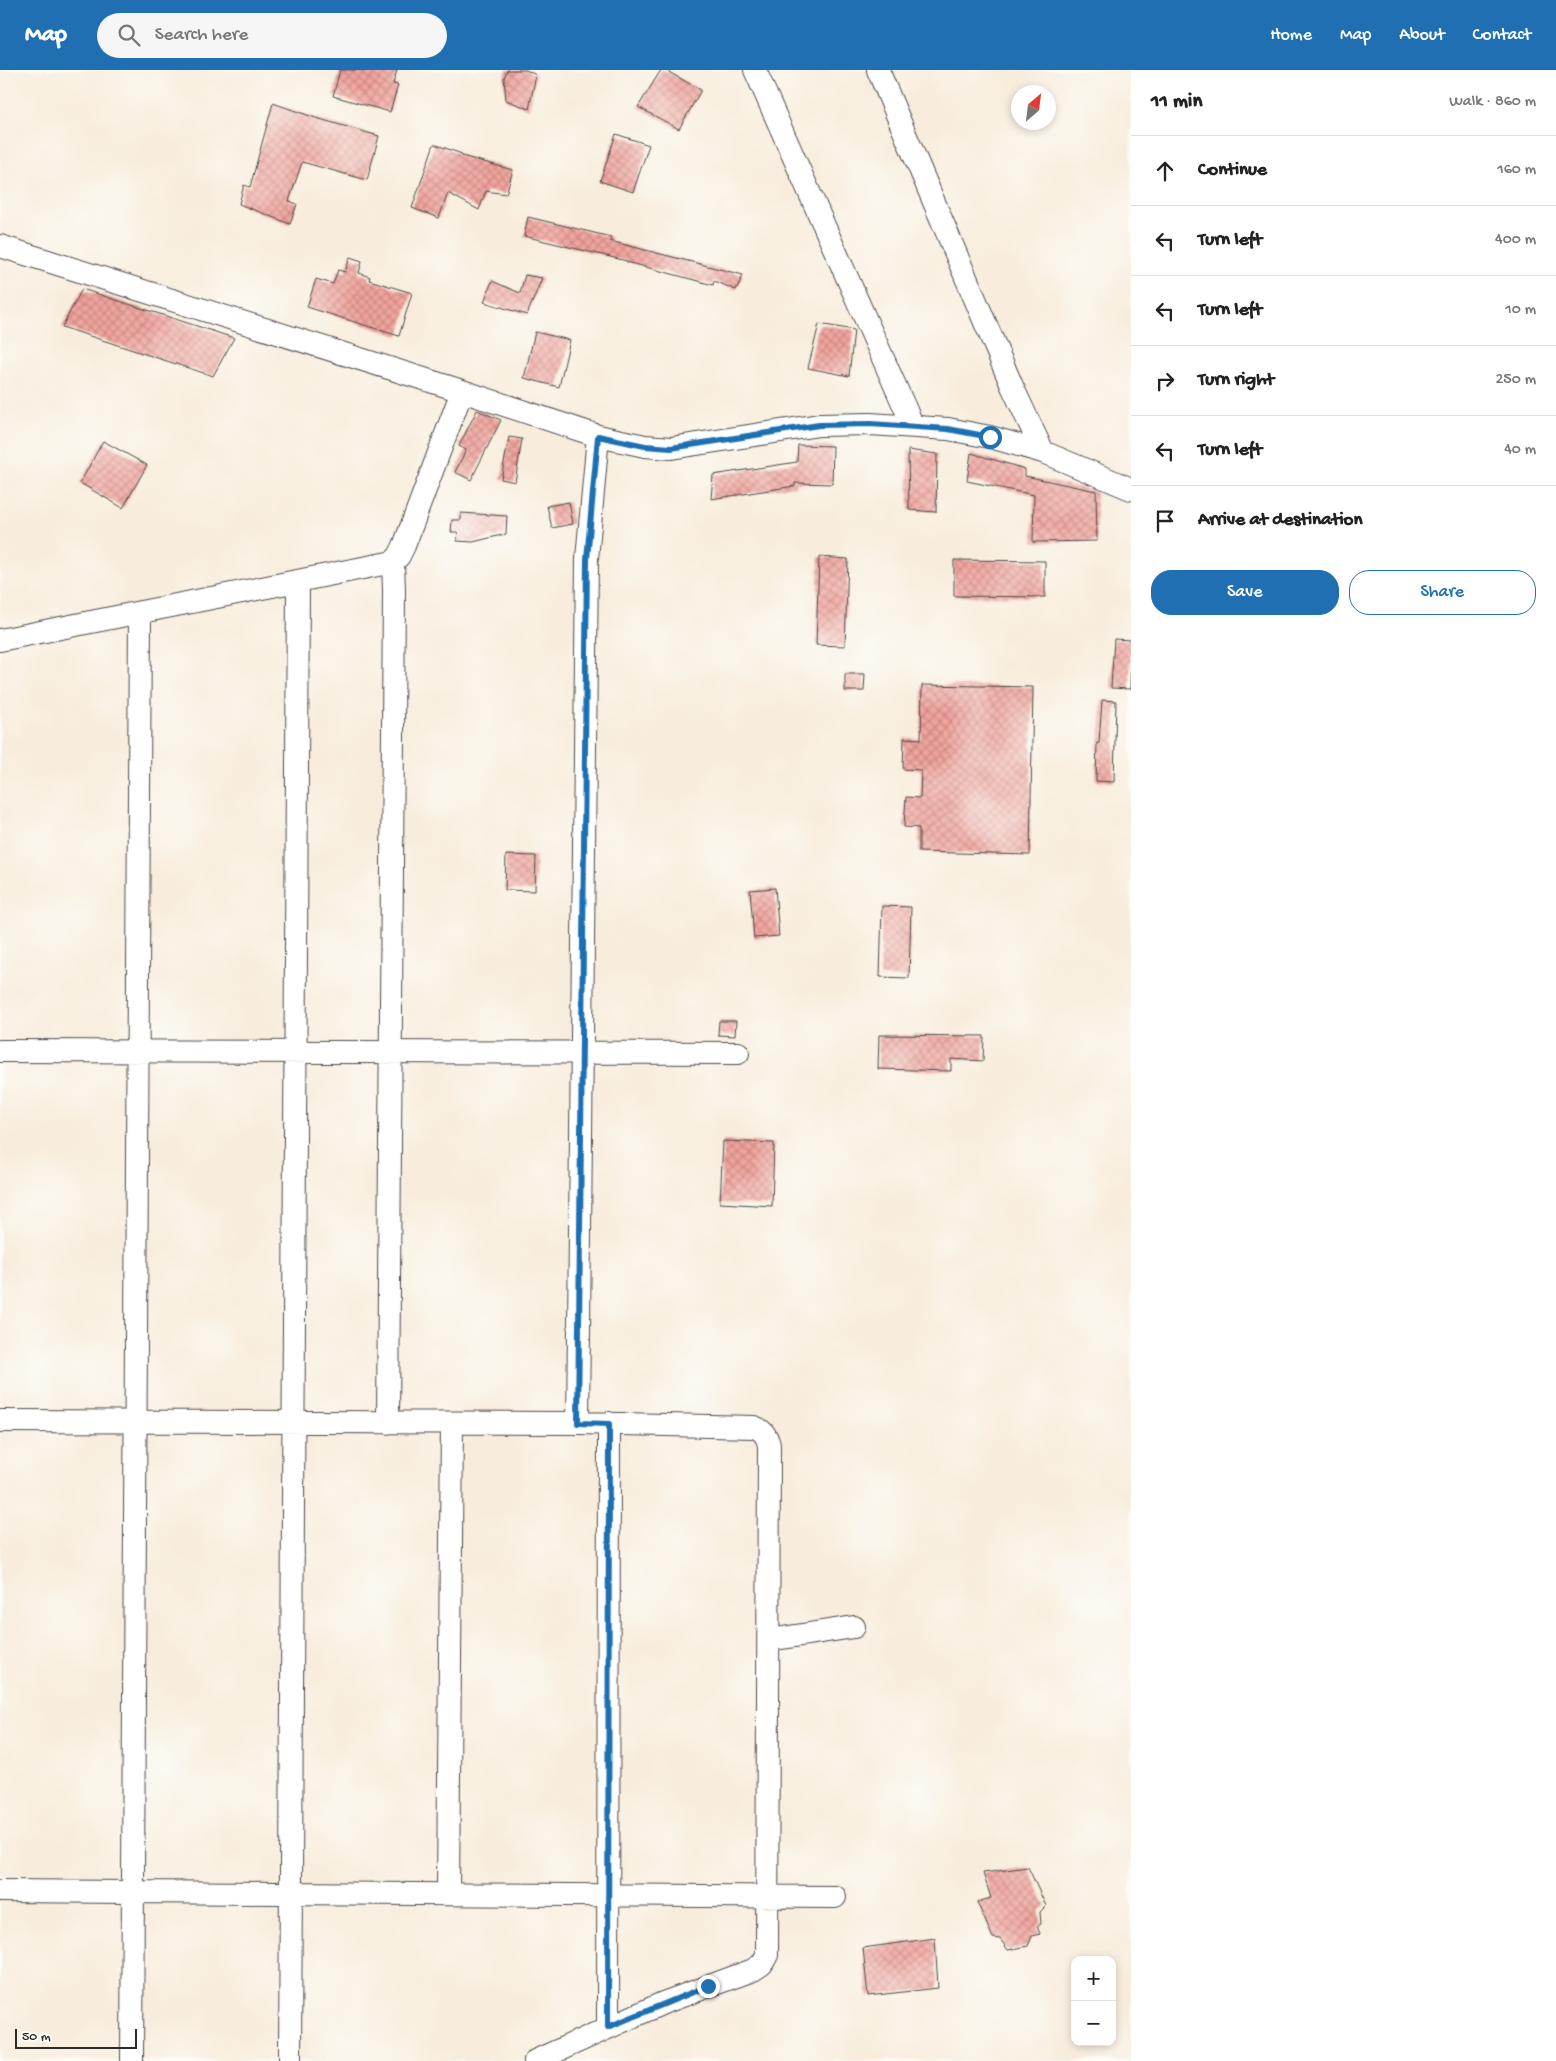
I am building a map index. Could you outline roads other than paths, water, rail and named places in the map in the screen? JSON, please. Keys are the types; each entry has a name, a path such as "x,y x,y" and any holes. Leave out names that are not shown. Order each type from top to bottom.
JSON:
{"street":[{"path":"755,70 912,426"},
{"path":"878,70 1012,386 1044,452"},
{"path":"0,246 462,391 598,436 645,446 671,448 819,425 870,424 948,429 990,437 1044,452 1131,489"},
{"path":"0,640 393,562 399,556 404,546 462,391"},
{"path":"578,1423 587,559 598,436"},
{"path":"388,1422 393,562"},
{"path":"290,2061 298,582"},
{"path":"132,2061 136,1052 140,612"},
{"path":"0,1051 738,1052"},
{"path":"0,1421 578,1423 754,1427 759,1428 766,1435 769,1445 768,1951 762,1964 753,1970 663,2003 535,2061"},
{"path":"448,1894 452,1423"},
{"path":"608,2027 609,1424"},
{"path":"768,1640 854,1626"},
{"path":"0,1891 835,1897"}]}
